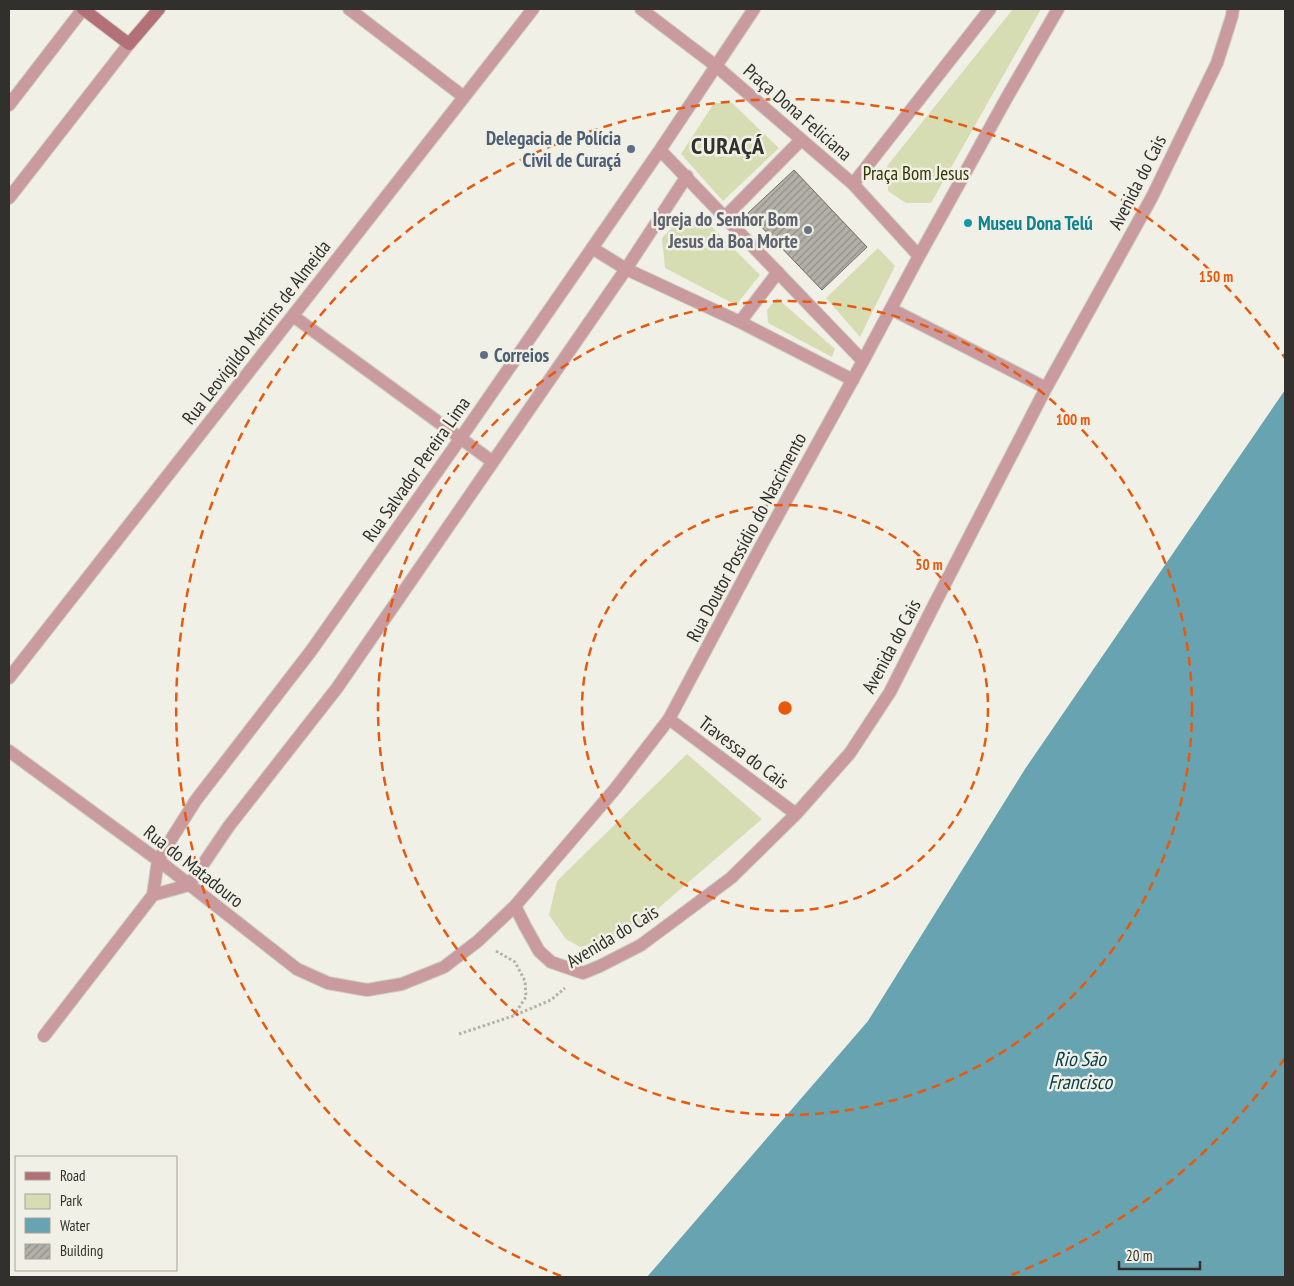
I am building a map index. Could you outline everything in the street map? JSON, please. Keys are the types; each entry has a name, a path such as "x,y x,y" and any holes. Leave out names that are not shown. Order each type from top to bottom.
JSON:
{"main road":[{"path":"83,9 129,44 159,9"}],"street":[{"path":"9,106 83,9"},
{"path":"349,9 464,97"},
{"name":"Rua Leovigildo Martins de Almeida","path":"9,678 533,9"},
{"name":"Praça Dona Feliciana","path":"641,9 716,66 853,184 920,256"},
{"name":"Rua Salvador Pereira Lima","path":"44,1036 153,895 158,860 196,800 311,650 460,439 660,150 754,9"},
{"path":"853,184 990,9"},
{"name":"Rua Doutor Possídio do Nascimento","path":"367,990 402,984 444,967 478,941 515,906 615,788 669,719 761,546 1006,99 1058,9"},
{"name":"Avenida do Cais","path":"583,973 641,944 731,878 796,814 850,753 890,692 1046,388 1152,197 1217,63 1233,9"},
{"path":"9,198 129,44"},
{"path":"725,217 801,140"},
{"path":"660,150 864,361"},
{"path":"153,895 189,885 229,826 337,688 626,269 687,176"},
{"path":"592,248 626,269 740,322 853,380"},
{"path":"740,322 778,272"},
{"path":"891,309 1046,388"},
{"path":"294,316 493,462"},
{"name":"Travessa do Cais","path":"669,719 796,814"},
{"name":"Rua do Matadouro","path":"9,751 158,860 297,969 328,983 367,990"},
{"path":"515,906 539,951 551,962 583,973"}],"path":[{"path":"478,941 515,962 525,981 526,997 513,1016"},
{"name":"Avenida do Cais","path":"459,1034 513,1016 551,1000 583,973"}],"green space":[{"name":"Praça Bom Jesus","path":"1013,9 1041,9 931,203 906,203 888,191 887,166"},
{"path":"714,103 732,103 779,148 723,201 681,154"},
{"path":"681,218 703,218 760,275 736,305 665,268 662,238"},
{"path":"878,248 895,266 860,337 826,298"},
{"path":"777,298 835,349 832,357 768,323 767,310"},
{"path":"687,754 762,819 626,936 580,947 566,939 549,915 557,881"}],"water":[{"name":"Rio São Francisco","path":"1285,390 1285,1277 647,1277 868,1021 1025,769"}],"building":[{"name":"Igreja do Senhor Bom Jesus da Boa Morte","path":"794,170 867,247 822,290 748,213"}],"place":[{"name":"Delegacia de Polícia Civil de Curaçá","path":"631,149"},
{"name":"Museu Dona Telú","path":"968,223"},
{"name":"Igreja do Senhor Bom Jesus da Boa Morte","path":"808,230"},
{"name":"Correios","path":"484,355"}],"district":[{"name":"CURAÇÁ","path":"728,145"}]}
